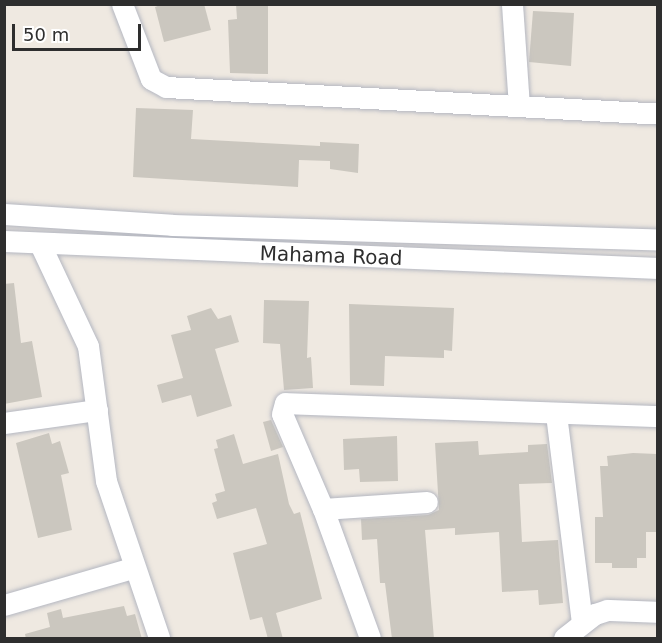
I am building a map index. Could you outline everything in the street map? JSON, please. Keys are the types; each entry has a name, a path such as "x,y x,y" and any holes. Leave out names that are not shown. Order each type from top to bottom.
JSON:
{"street":[{"path":"122,4 151,79 165,87 657,114"},
{"path":"512,4 519,106"},
{"name":"Mahama Road","path":"4,214 172,225 657,239"},
{"name":"Mahama Road","path":"4,241 657,268"},
{"path":"40,244 88,346 106,481 132,568 159,639"},
{"path":"370,639 323,509 282,414 282,406 289,401 556,414 657,416"},
{"path":"4,423 97,410"},
{"path":"556,414 582,623"},
{"path":"323,509 427,502"},
{"path":"4,605 132,568"},
{"path":"564,639 582,623 607,610 657,612"}],"building":[{"path":"163,4 204,4 211,30 164,42 155,7"},
{"path":"236,4 268,4 268,74 230,73 228,20 237,19"},
{"path":"533,11 574,13 571,66 529,62"},
{"path":"136,108 193,110 191,139 320,146 320,142 359,144 358,173 330,169 330,161 299,160 298,187 133,177"},
{"path":"14,283 21,343 32,341 42,397 4,404 4,284"},
{"path":"264,300 309,301 307,358 311,357 313,388 284,390 280,344 263,343"},
{"path":"349,304 454,308 452,351 444,350 444,358 385,356 384,386 350,385"},
{"path":"211,308 218,319 231,315 239,342 215,349 232,406 197,417 191,395 162,403 157,385 183,378 171,335 191,330 187,316"},
{"path":"271,420 283,447 271,451 263,422"},
{"path":"49,433 52,444 60,441 69,473 61,475 72,530 38,538 16,443"},
{"path":"234,434 243,464 278,454 289,504 294,514 300,512 322,599 276,613 283,639 268,639 262,617 250,620 233,553 267,544 256,508 217,519 212,503 217,501 215,494 225,491 214,449 218,448 216,440"},
{"path":"397,436 398,481 360,482 359,469 344,470 343,439"},
{"path":"478,441 479,455 528,452 528,445 547,444 552,483 519,484 522,542 558,540 563,603 539,605 538,590 502,592 499,532 455,535 455,528 425,530 434,639 392,639 385,583 380,583 377,539 362,540 361,519 428,515 439,510 435,443"},
{"path":"633,453 657,454 657,532 646,532 646,558 637,558 637,568 612,568 612,563 595,563 595,517 603,517 600,466 608,466 607,456"},
{"path":"124,606 127,616 135,614 142,639 26,639 25,634 50,627 47,613 61,609 63,618"}]}
